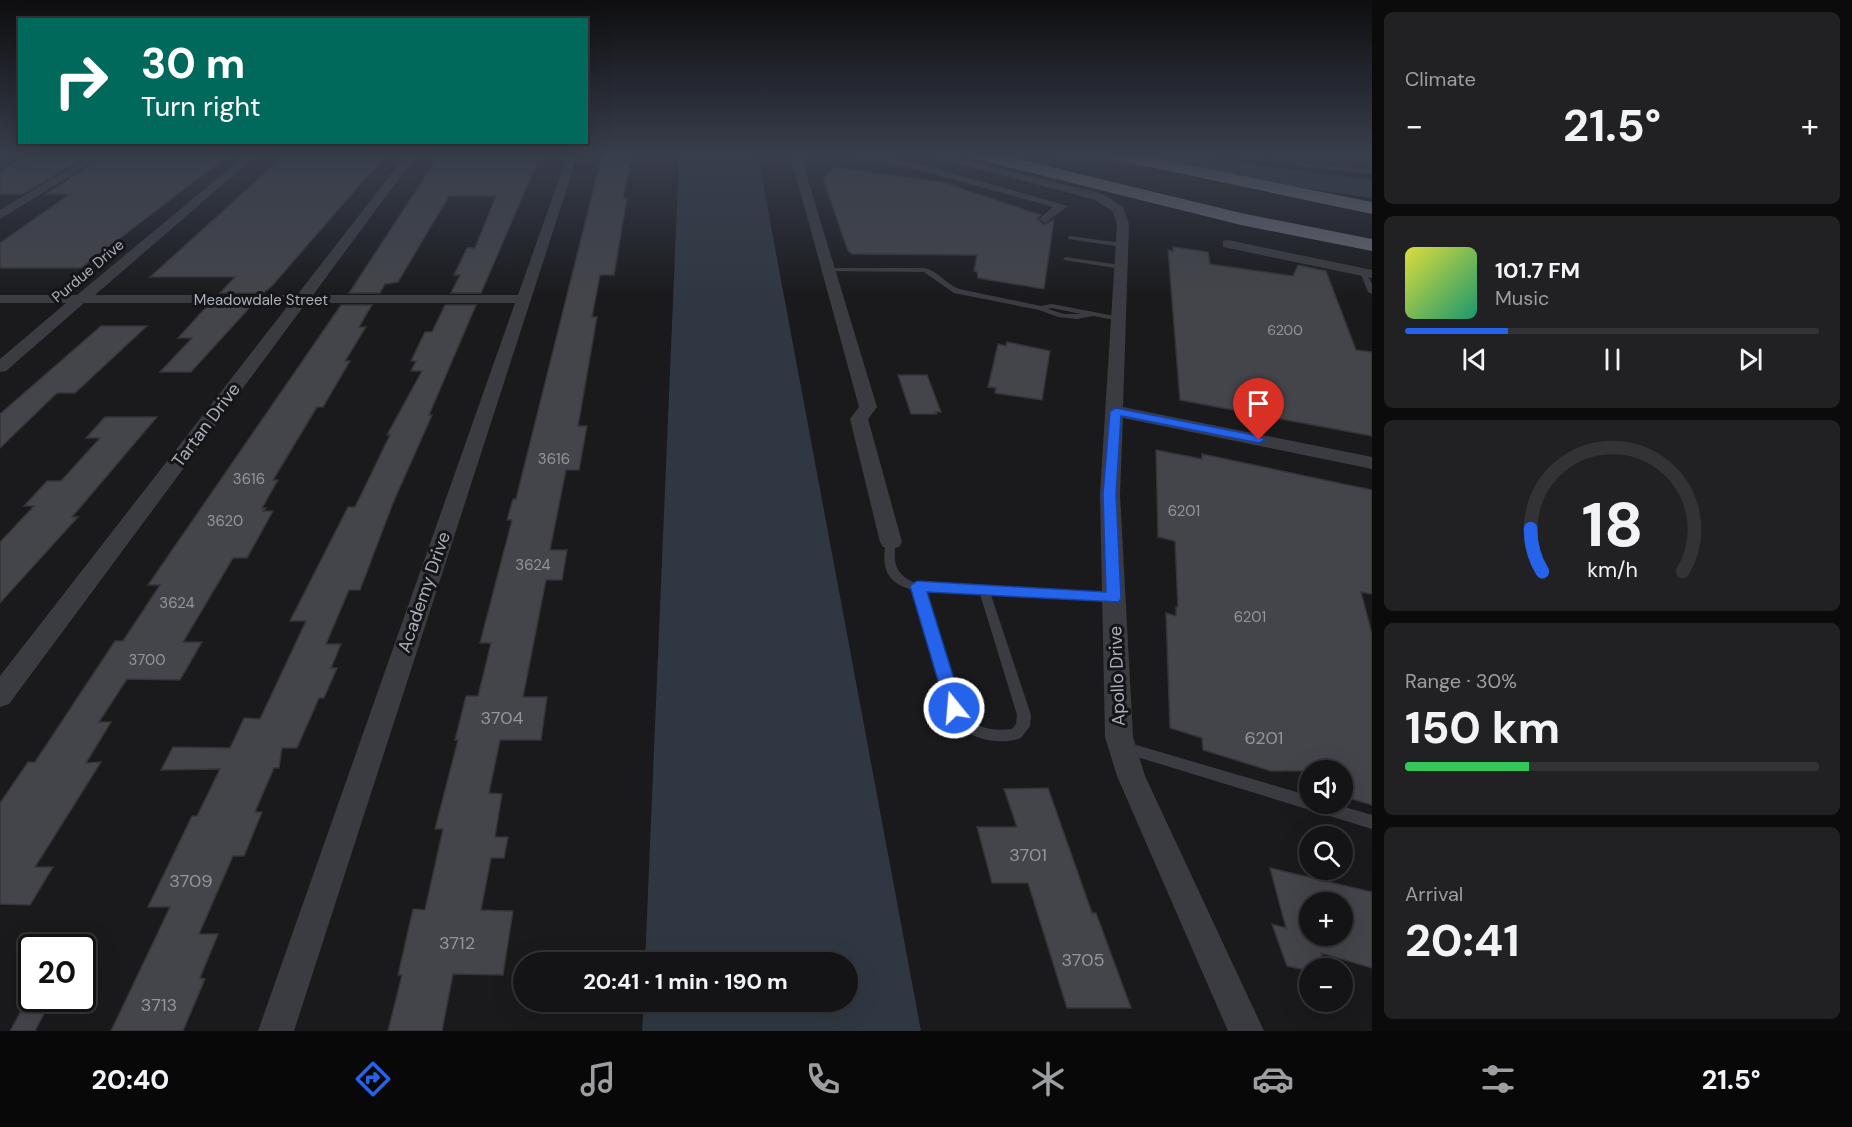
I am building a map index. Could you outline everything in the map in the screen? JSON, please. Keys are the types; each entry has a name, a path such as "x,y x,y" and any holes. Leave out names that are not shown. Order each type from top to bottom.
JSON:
{"highway":[{"path":"1178,202 1372,245"},
{"path":"1227,202 1372,234"},
{"path":"1344,202 1372,208"}],"street":[{"path":"0,215 21,202"},
{"name":"Purdue Drive","path":"0,367 196,202"},
{"name":"Tartan Drive","path":"0,696 375,202"},
{"name":"Academy Drive","path":"276,1031 556,202"},
{"path":"809,202 868,407 859,419 891,542"},
{"path":"1046,219 1062,206 1048,202"},
{"path":"1107,202 1119,210 1122,245"},
{"path":"1228,244 1367,273"},
{"name":"Apollo Drive","path":"1122,245 1116,411 1110,494 1119,737 1131,776 1246,1031"},
{"name":"Meadowdale Street","path":"0,299 300,301 522,299"},
{"path":"1116,411 1372,463"}],"lane":[{"path":"1070,238 1122,245"},
{"path":"1066,259 1122,245"},
{"path":"828,270 925,270 936,274 945,285 957,291 1041,308 1052,306 1120,319"},
{"path":"1367,273 1372,292"},
{"path":"891,542 889,570 894,578 902,583 917,586 1114,598"},
{"path":"917,586 960,721 986,736 1016,734 1023,726 1023,715 984,590"},
{"path":"1122,747 1299,800"},
{"path":"1345,814 1372,822"}],"shaded area":[{"path":"677,202 766,202 921,1031 642,1031 643,1012 858,1012 858,952 645,952"}],"building":[{"path":"58,202 167,202 81,268 0,268 0,243"},
{"path":"233,202 345,202 272,286 263,293 220,293 235,277 150,277"},
{"path":"409,202 445,202 398,282 385,284 380,293 349,293"},
{"path":"494,202 520,202 481,293 451,293 460,275 454,275 467,248 475,248"},
{"path":"590,202 626,202 614,275 600,275 592,317 597,317 578,426 587,426 579,470 566,470 550,550 567,550 562,580 546,580 523,697 547,697 541,740 500,740 489,793 502,794 495,837 508,837 504,858 491,858 481,910 513,911 503,975 453,974 442,1031 388,1031 402,975 398,975 413,909 425,910 443,829 435,829 458,740 455,740 466,696 478,696 491,643 480,643 512,520 507,520 513,499 516,499"},
{"path":"831,202 1002,202 1041,215 1037,219 1044,225 1054,219 1044,289 978,278 977,272 974,271 977,255 852,254 848,251"},
{"path":"1173,247 1208,252 1210,264 1293,276 1298,265 1326,271 1356,350 1372,352 1372,436 1180,400 1168,250 1173,251"},
{"path":"208,305 252,305 191,372 160,372 192,338 178,338"},
{"path":"341,305 372,305 359,327 366,327 345,361 350,361 323,407 317,407 273,480 278,480 262,508 266,508 263,511 273,511 247,558 233,558 183,642 202,642 180,680 127,679 99,722 111,722 86,763 101,762 35,867 53,867 30,905 0,904 0,803 28,762 35,762 115,641 123,641 160,585 148,585"},
{"path":"445,305 476,305 429,415 432,415 393,503 360,590 349,590 326,644 341,644 331,668 337,668 324,698 319,698 297,748 282,748 279,768 274,768 255,812 262,812 244,856 233,856 199,934 218,934 200,978 205,979 183,1031 111,1031 170,907 148,907 192,816 197,816 220,769 161,770 173,747 230,748 244,718 260,719 306,621 290,621 348,507 355,507 390,435 387,435 422,371 411,371 416,361 411,361 425,332 432,332"},
{"path":"101,326 147,326 75,393 57,393 0,448 0,414"},
{"path":"1007,342 1050,351 1042,400 995,393 996,388 988,387 998,344 1006,346"},
{"path":"898,375 927,375 941,412 911,414"},
{"path":"105,417 157,417 72,517 78,517 0,603 0,542 34,506 24,506 47,481 61,481 100,438 86,438"},
{"path":"1156,450 1202,459 1202,454 1372,490 1372,594 1361,592 1372,634 1372,805 1353,799 1353,760 1299,760 1299,771 1271,771 1203,750 1202,738 1170,728 1166,613 1176,616 1176,607 1178,607 1175,541 1158,537"},
{"path":"1048,788 1092,913 1096,913 1131,1008 1067,1008 1028,883 992,883 977,827 1017,827 1004,789"},
{"path":"1270,868 1299,875 1299,880 1321,880 1372,892 1372,968 1353,962 1353,958 1338,958 1321,953 1323,958 1299,958 1299,969 1287,966 1272,924 1286,928"},
{"path":"20,1012 45,1012 35,1031 10,1031"}],"route":[{"path":"954,708 917,586 1114,598 1110,494 1116,411 1259,440"}]}
